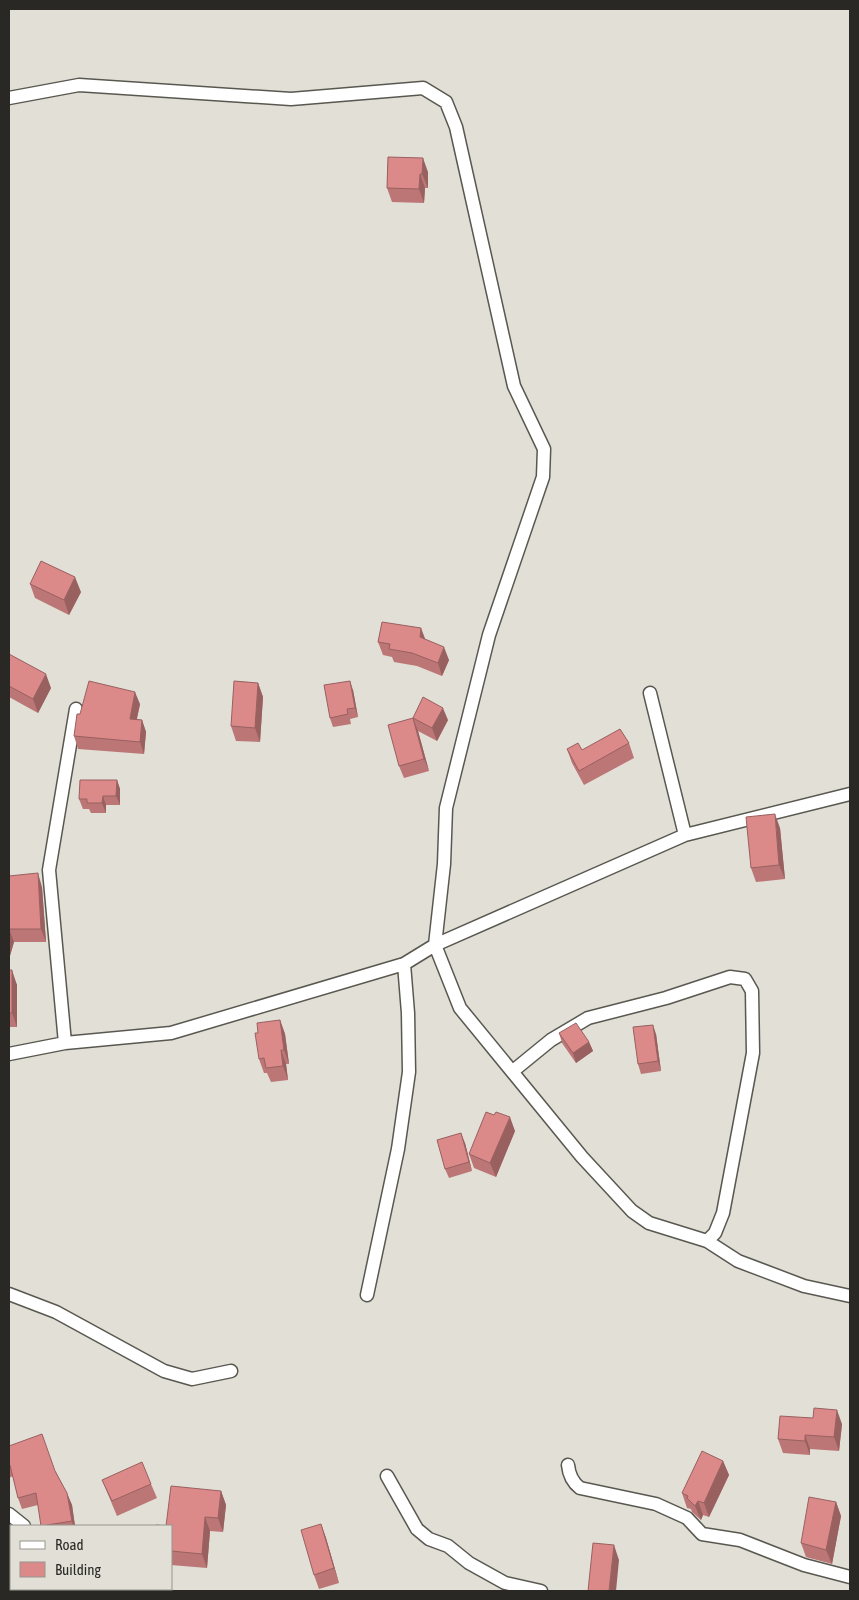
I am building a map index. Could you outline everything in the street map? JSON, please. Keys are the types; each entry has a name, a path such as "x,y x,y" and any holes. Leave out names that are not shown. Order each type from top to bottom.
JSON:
{"street":[{"path":"9,98 79,85 291,99 423,88 446,102 456,128 514,386 544,449 543,477 489,635 446,808 444,864 435,945 460,1008 582,1157 632,1211 650,1223 708,1241 738,1261 804,1286 850,1296"},
{"path":"650,693 685,835"},
{"path":"65,1043 49,870 76,710"},
{"path":"9,1054 65,1043 171,1033 404,964 435,945 685,835 850,794"},
{"path":"367,1295 398,1149 408,1072 408,1013 404,964"},
{"path":"513,1071 551,1040 588,1018 666,998 730,977 745,979 752,991 753,1053 723,1213 715,1233 708,1241"},
{"path":"9,1294 56,1312 164,1371 192,1379 231,1371"},
{"path":"568,1465 574,1483 580,1488 656,1504 687,1518 702,1534 740,1540 804,1565 850,1577"},
{"path":"387,1476 417,1529 429,1539 448,1546 485,1574 505,1583 541,1591"},
{"path":"9,1514 23,1525"}],"building":[{"path":"388,157 423,158 419,189 387,188"},
{"path":"41,561 75,577 64,600 30,584"},
{"path":"382,622 421,628 420,637 444,647 438,663 412,653 389,649 390,644 378,642"},
{"path":"9,654 46,674 33,699 9,686"},
{"path":"89,681 135,692 130,719 142,720 140,742 74,736 77,714 80,714"},
{"path":"234,681 258,683 255,728 231,726"},
{"path":"350,681 355,708 347,709 348,714 330,718 324,685"},
{"path":"423,697 443,708 432,728 413,718"},
{"path":"413,718 424,759 399,766 388,725"},
{"path":"620,729 629,743 579,771 567,749 578,743 582,750"},
{"path":"80,780 117,780 116,796 103,796 102,803 87,803 87,799 79,799"},
{"path":"775,814 779,865 751,868 746,817"},
{"path":"38,873 41,929 9,929 9,876"},
{"path":"9,970 12,970 12,1013 9,1013"},
{"path":"280,1020 284,1050 281,1050 283,1066 266,1068 264,1058 259,1059 255,1033 258,1033 257,1023"},
{"path":"576,1023 589,1042 573,1053 559,1033"},
{"path":"653,1025 658,1061 638,1064 633,1027"},
{"path":"486,1112 494,1115 496,1112 510,1117 490,1163 469,1154"},
{"path":"461,1133 469,1162 445,1169 437,1140"},
{"path":"814,1408 837,1410 834,1437 805,1435 805,1441 778,1439 780,1416 813,1418"},
{"path":"42,1434 55,1471 67,1493 72,1521 41,1525 36,1493 18,1498 9,1465 9,1446"},
{"path":"702,1451 723,1461 704,1503 698,1501 695,1506 687,1498 688,1496 682,1493"},
{"path":"142,1462 151,1484 112,1501 102,1480"},
{"path":"171,1486 221,1491 218,1518 205,1517 202,1554 172,1551 172,1525 166,1525"},
{"path":"809,1497 836,1502 826,1550 801,1543"},
{"path":"321,1524 334,1568 314,1575 301,1530"},
{"path":"593,1543 614,1545 609,1591 588,1591"},
{"path":"9,1556 10,1590 34,1591 9,1591"}]}
